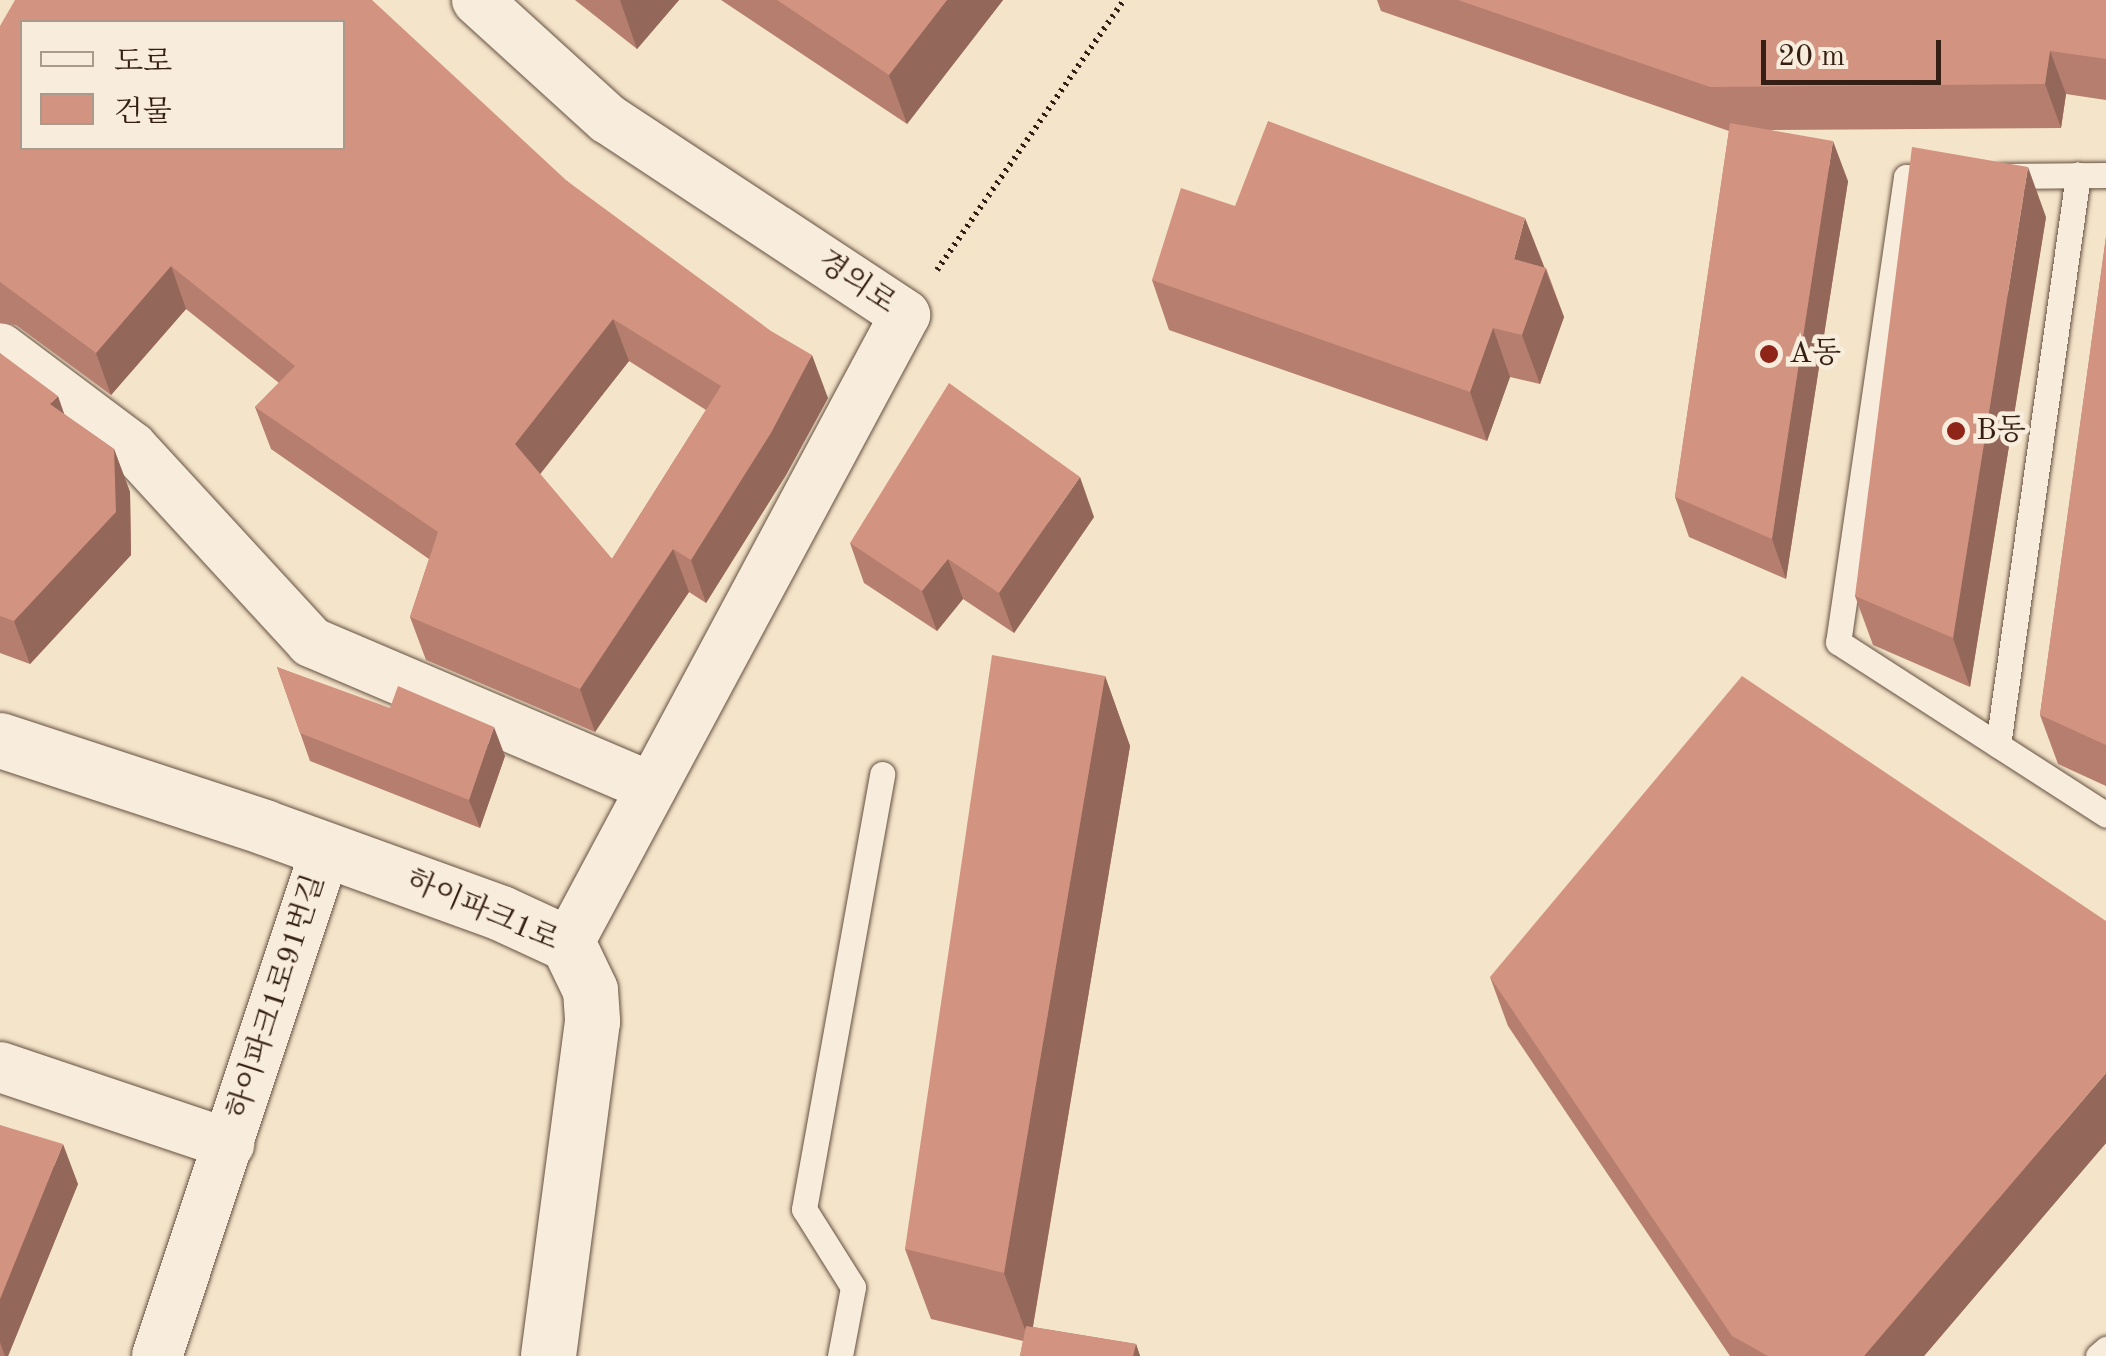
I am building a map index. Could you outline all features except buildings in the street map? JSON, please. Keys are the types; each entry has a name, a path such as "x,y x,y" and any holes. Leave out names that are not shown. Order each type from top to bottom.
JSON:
{"street":[{"name":"경의로","path":"478,0 608,118 905,316 568,944"},
{"path":"0,348 132,447 311,642 652,787"},
{"name":"하이파크1로","path":"0,740 502,913 568,944 590,990 592,1022 548,1356"},
{"name":"하이파크1로91번길","path":"156,1356 326,850"},
{"name":"하이파크1로91번길","path":"0,1067 228,1144"}],"lane":[{"path":"1998,745 2078,175"},
{"path":"2106,175 1906,177 1838,642 2106,815"},
{"path":"840,1356 854,1287 804,1209 882,774"},
{"path":"2098,1356 2106,1349"}],"path":[{"path":"905,316 1124,0"}],"place":[{"name":"A동","path":"1769,354"},
{"name":"B동","path":"1956,431"}]}
